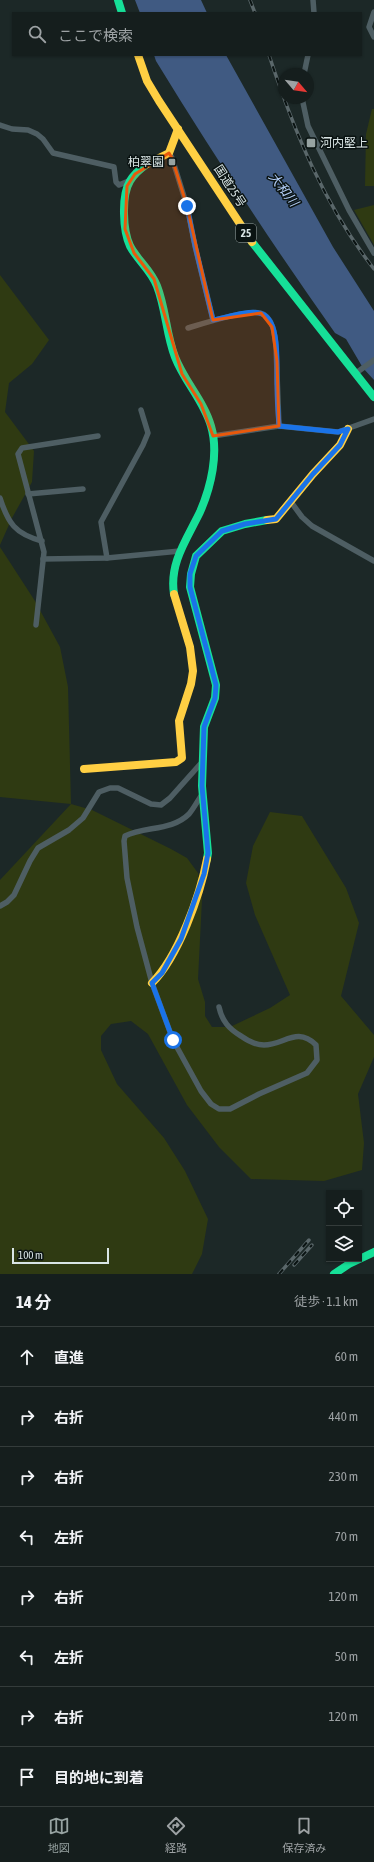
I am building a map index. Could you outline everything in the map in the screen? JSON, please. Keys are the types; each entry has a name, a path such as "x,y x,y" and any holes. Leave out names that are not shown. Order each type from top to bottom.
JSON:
{"main road":[{"path":"118,0 122,12"},
{"name":"国道25号","path":"138,56 147,81 253,243 356,372 374,397"},
{"path":"84,769 176,762 182,758 179,722 192,684 193,671 192,651 174,591 173,576 180,551 203,504 210,477 213,436 201,404 182,374 174,356 154,279 129,244 125,229 124,213 127,186 135,174 149,163 169,153 178,129"},
{"path":"152,983 162,973 181,939 204,874 208,853 203,793 204,727 215,698 216,685 190,587 190,574 196,556 222,531 245,524 276,519 313,474 340,445 348,429"},
{"path":"334,1274 349,1264 374,1252"}],"street":[{"path":"313,0 314,12"},
{"path":"374,12 369,27 374,37"},
{"path":"305,68 308,56"},
{"path":"303,104 308,126 349,210 374,253"},
{"path":"0,125 12,129 28,130 37,134 43,139 53,154 114,167 116,182 119,185 131,180"},
{"path":"169,153 172,158 187,206 213,320"},
{"path":"188,328 213,320 254,312 261,313 269,320 275,335 279,426"},
{"path":"356,372 374,360"},
{"path":"107,558 100,522 143,446 148,433 141,410"},
{"path":"213,436 279,426 338,432 374,419"},
{"path":"36,624 42,559 44,552 18,454 22,448 98,436"},
{"path":"28,494 83,489"},
{"path":"0,498 9,521 18,531 28,538 42,541"},
{"path":"291,502 302,517 312,526 374,561"},
{"path":"42,559 107,558 180,551"},
{"path":"0,906 14,895 30,861 38,848 69,830 83,818 99,792 110,788 118,788 151,804 161,805 170,798 203,761"},
{"path":"203,793 190,812 175,823 125,836 124,852 126,878 137,927 152,983 173,1040 201,1091 211,1104 219,1109 230,1109 259,1094 297,1079 307,1073 317,1060 316,1045 309,1038 303,1036 295,1036 264,1045 253,1044 232,1031 221,1015 219,1007"}],"highlighted area":[{"path":"169,153 172,158 187,206 213,320 261,313 272,327 277,361 279,426 213,436 201,404 182,374 154,279 134,253 125,229 127,186 135,174"}],"green space":[{"path":"372,109 374,109 374,186 365,186 366,134"},
{"path":"374,205 374,245 354,210"},
{"path":"0,275 49,340 32,364 9,383 5,412 34,451 32,482 12,518 0,545"},
{"path":"0,547 35,601 60,647 68,687 71,804 0,797"},
{"path":"71,804 92,810 171,849 187,858 198,873 202,899 198,979 205,1002 205,1016 212,1027 230,1027 270,1008 290,995 255,915 246,883 253,846 270,812 302,816 346,888 359,923 341,996 374,1035 374,1057 358,1094 364,1143 362,1170 324,1181 251,1179 219,1147 187,1105 148,1034 131,1021 111,1024 101,1036 101,1050 117,1084 164,1138 185,1171 208,1219 202,1254 192,1274 0,1274 0,880"}],"water":[{"path":"135,0 201,0 207,12 140,12"},
{"name":"大和川","path":"154,56 227,56 333,247 374,311 374,380 363,368 346,339 335,333 288,266 199,130"}],"railway":[{"path":"250,0 255,12"},
{"path":"269,56 289,112 325,193 356,245 374,269"},
{"path":"279,1274 309,1240"},
{"path":"294,1265 312,1245"}],"traffic: fast":[{"path":"118,0 122,12"},
{"path":"147,164 133,176 127,187 124,204 126,232 130,246 157,286 175,357 208,417 214,447 213,470 204,502 180,552 174,572 174,594"},
{"path":"252,242 374,397"},
{"path":"207,859 208,853 202,786 204,727 215,698 216,685 190,587 191,574 196,556 222,531 245,524 267,520"},
{"path":"334,1274 349,1264 374,1252"}],"traffic: slow":[{"path":"138,56 147,81 159,101 252,242"},
{"path":"147,164 169,153 178,129"},
{"path":"267,520 276,519 313,474 340,445 348,429"},
{"path":"84,769 176,762 182,758 179,721 191,684 193,671 190,647 174,594"},
{"path":"152,983 162,972 171,958 187,925 204,874 207,859"}],"place":[{"name":"河内堅上","path":"311,143"},
{"name":"柏翠園","path":"172,162"}],"route":[{"path":"173,1040 152,983 162,973 181,939 192,912 204,874 208,853 202,786 204,727 215,698 216,685 190,587 190,574 196,556 222,531 245,524 276,519 313,474 340,445 348,429 338,432 279,426 277,361 275,335 272,327 269,320 261,313 254,312 213,320 187,206"}]}
